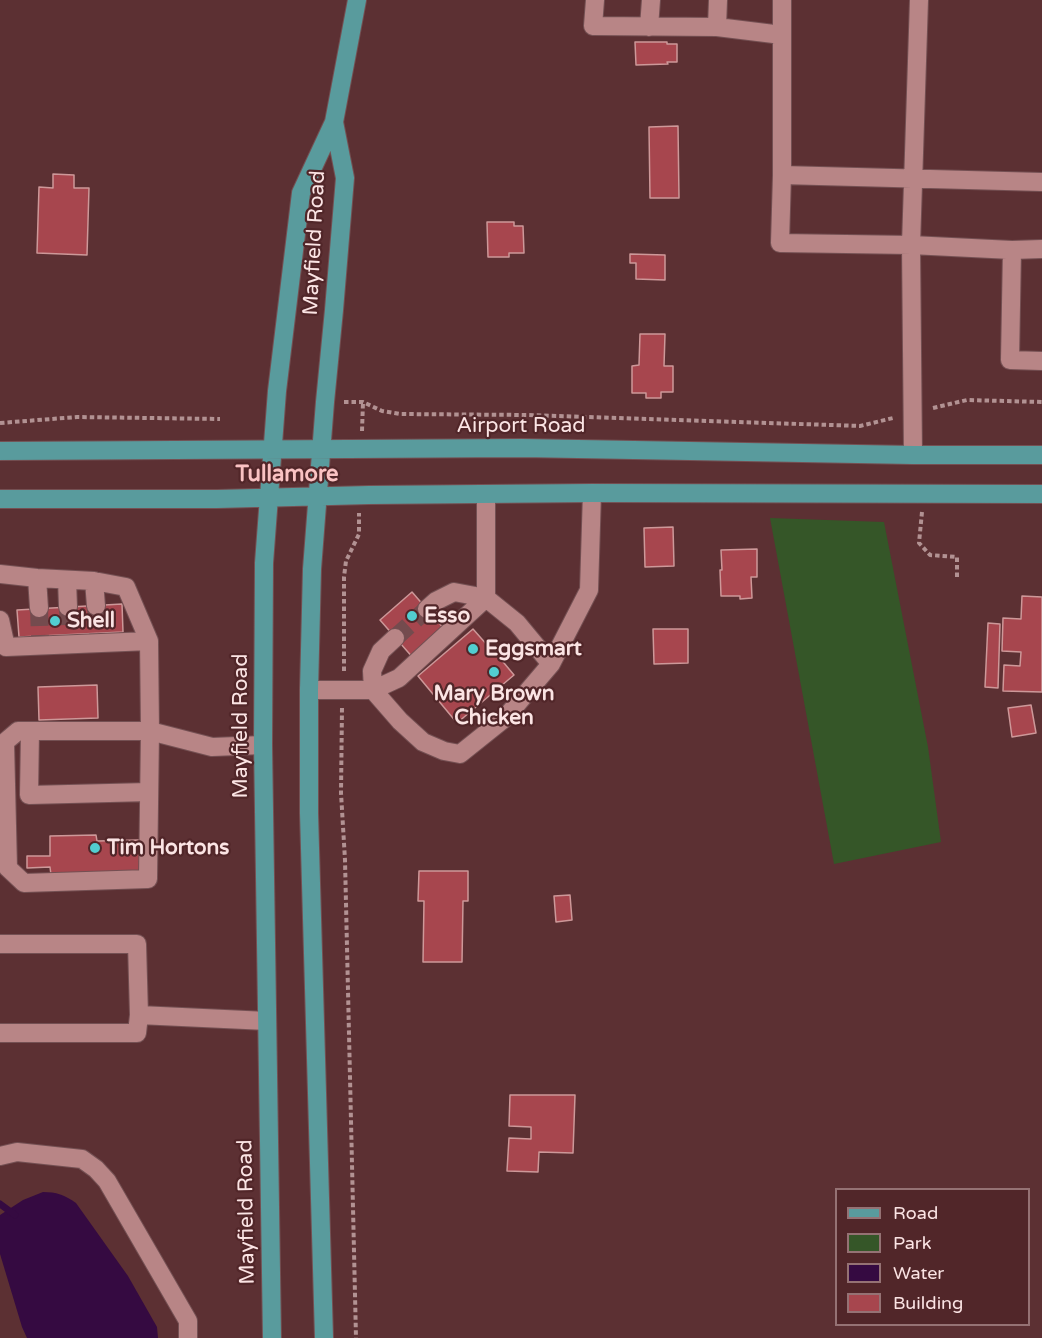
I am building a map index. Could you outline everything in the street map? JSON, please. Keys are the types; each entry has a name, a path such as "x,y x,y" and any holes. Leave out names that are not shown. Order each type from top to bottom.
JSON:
{"main road":[{"name":"Mayfield Road","path":"272,1338 263,746 264,563 277,392 301,193 334,122 357,0"},
{"name":"Mayfield Road","path":"324,1338 309,813 309,690 312,568 317,496 345,177 334,122"},
{"name":"Airport Road","path":"0,450 522,448 1042,455"},
{"path":"0,499 217,499 592,493 1042,494"}],"lane":[{"path":"595,0 593,26 717,27 782,34"},
{"path":"649,27 651,0"},
{"path":"717,27 718,0"},
{"path":"782,0 780,243 1042,249"},
{"path":"913,455 912,245 919,0"},
{"path":"782,175 1042,182"},
{"path":"1012,250 1010,360 1042,361"},
{"path":"395,638 381,651 372,671 373,690 400,721 423,742 444,752 460,754 504,718 551,663 590,590 592,493"},
{"path":"309,690 373,690 399,678 486,598 486,494"},
{"path":"0,574 94,581 126,587 149,641 150,731 148,879 24,883 8,868 5,742 18,731 150,731 212,747 263,746"},
{"path":"37,578 39,608"},
{"path":"67,580 68,607"},
{"path":"94,581 96,606"},
{"path":"427,609 436,601 454,592 486,598 516,623 551,663"},
{"path":"0,620 6,647 40,641 98,638 149,641"},
{"path":"30,732 29,795 149,792"},
{"path":"0,944 137,944 139,1014 137,1033 0,1033"},
{"path":"139,1014 267,1022"},
{"path":"0,1156 17,1152 82,1159 96,1169 107,1182 188,1321 188,1338"}],"path":[{"path":"363,402 382,411 400,414 529,415 860,426 967,400 1042,402"},
{"path":"0,423 78,417 220,419"},
{"path":"923,494 919,543 930,555 957,557 957,580"},
{"path":"356,1338 341,727 344,690 344,577 346,561 358,534"}],"green space":[{"path":"770,518 884,522 928,747 941,842 834,864"}],"water":[{"path":"43,1192 60,1194 76,1203 128,1276 157,1327 158,1338 27,1338 0,1254 0,1215 23,1200"}],"building":[{"path":"635,42 677,44 677,62 636,65"},
{"path":"678,126 679,198 650,198 649,127"},
{"path":"53,174 74,175 74,188 89,188 87,255 37,253 39,187 53,188"},
{"path":"487,222 514,222 514,226 523,226 524,253 509,253 509,257 488,257"},
{"path":"630,254 665,255 665,280 636,279 636,263 630,263"},
{"path":"640,334 665,334 664,366 673,366 673,392 661,392 661,398 646,398 646,393 632,393 632,366 639,365"},
{"path":"673,527 674,566 645,567 644,528"},
{"path":"757,549 757,577 751,577 752,598 721,596 721,550"},
{"path":"412,592 446,631 414,659 380,620"},
{"path":"1022,596 1042,597 1042,692 1003,691 1004,665 1020,666 1021,652 1002,651 1003,618 1021,619"},
{"path":"122,604 123,632 19,637 17,610"},
{"path":"988,623 1000,624 998,688 985,687"},
{"path":"473,629 488,646 492,642 503,654 499,657 514,675 457,723 418,676"},
{"path":"653,629 688,629 688,663 654,664"},
{"path":"97,685 98,718 39,720 38,687"},
{"path":"1031,705 1036,733 1012,737 1008,708"},
{"name":"Tim Hortons","path":"96,835 97,841 139,840 140,872 51,875 50,867 27,868 27,856 50,856 50,836"},
{"path":"419,871 468,871 468,901 463,901 462,962 423,962 424,901 418,901"},
{"path":"570,895 572,920 556,922 554,896"},
{"path":"510,1095 575,1095 573,1153 539,1152 538,1172 507,1171 509,1138 531,1139 531,1127 509,1126"}],"waterway":[{"path":"0,1204 15,1215"}],"tunnel":[{"path":"96,606 98,633"},
{"path":"68,607 69,634"},
{"path":"39,608 40,636"},
{"path":"395,638 427,609"}],"place":[{"name":"Esso","path":"412,616"},
{"name":"Shell","path":"55,621"},
{"name":"Eggsmart","path":"473,649"},
{"name":"Mary Brown Chicken","path":"494,672"},
{"name":"Tim Hortons","path":"95,848"}],"district":[{"name":"Tullamore","path":"287,475"}]}
